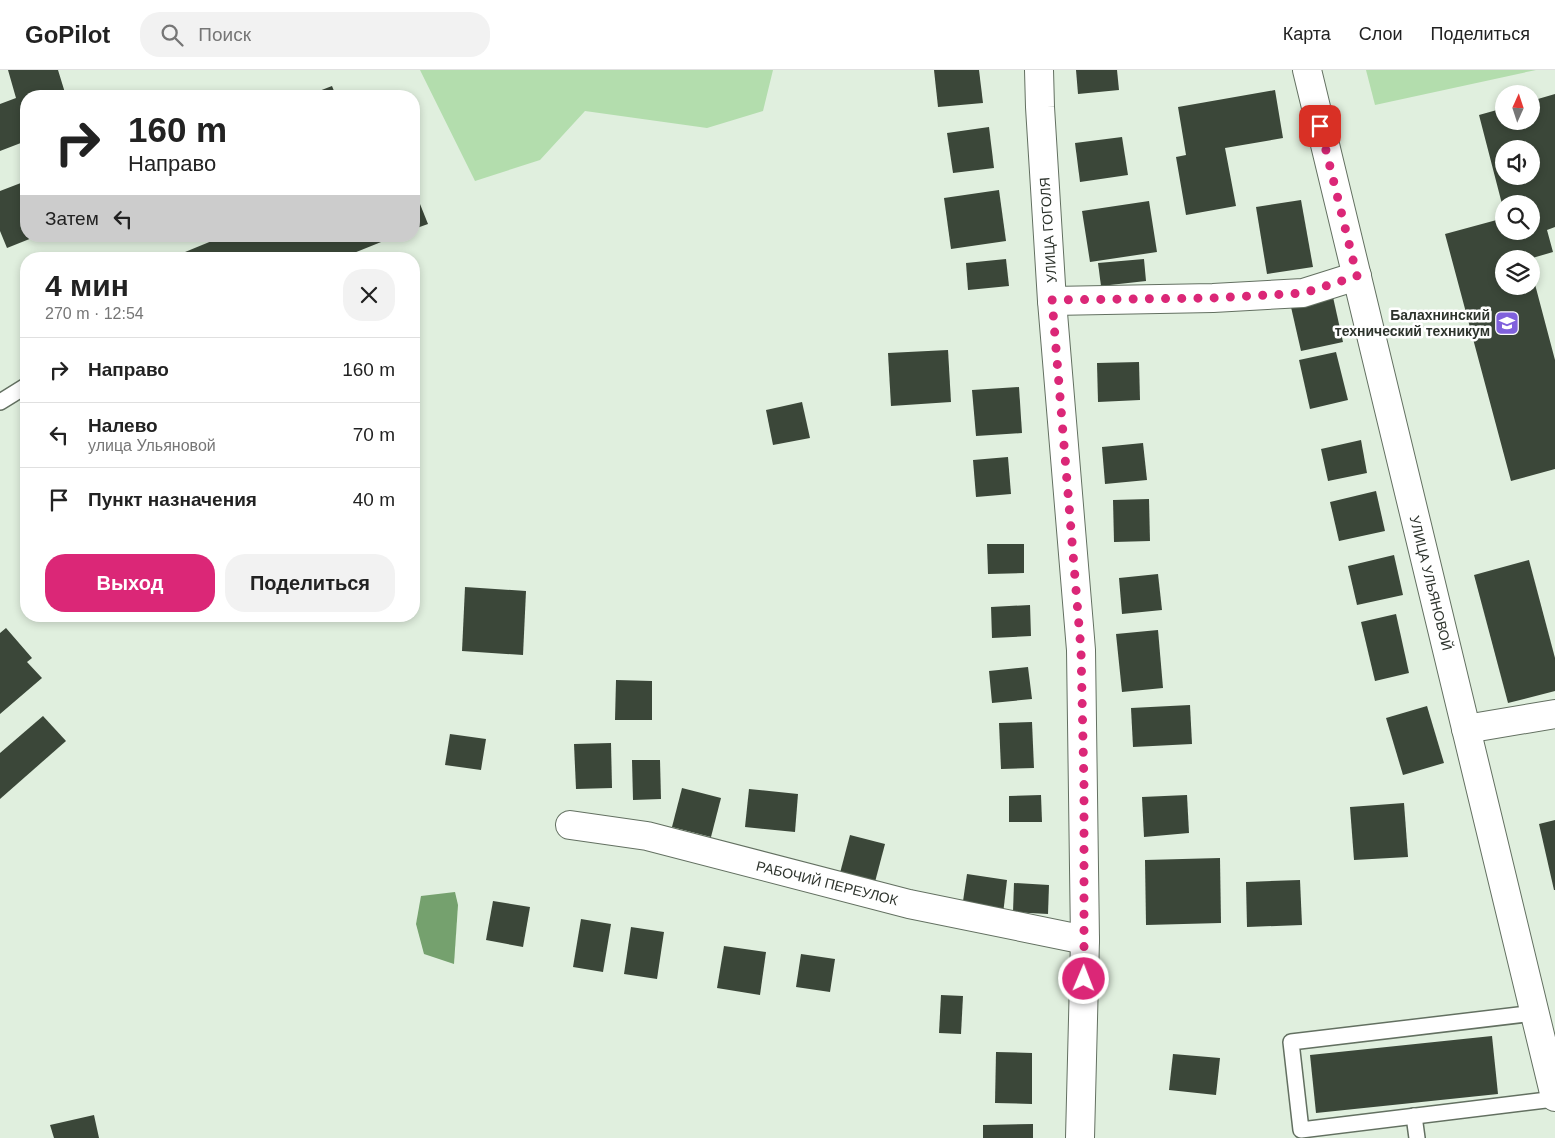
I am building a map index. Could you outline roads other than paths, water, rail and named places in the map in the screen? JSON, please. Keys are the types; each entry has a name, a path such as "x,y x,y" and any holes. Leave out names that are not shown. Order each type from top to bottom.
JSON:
{"street":[{"name":"УЛИЦА ГОГОЛЯ","path":"1039,70 1052,300 1081,650 1085,940 1080,1138"},
{"name":"УЛИЦА УЛЬЯНОВОЙ","path":"1307,70 1555,1098"},
{"path":"1052,300 1213,298 1304,293 1357,276"},
{"path":"1466,729 1555,714"},
{"name":"РАБОЧИЙ ПЕРЕУЛОК","path":"570,825 647,836 909,904 1085,940"}],"lane":[{"path":"0,402 20,390"},
{"path":"1535,1013 1291,1042 1300,1130 1555,1098"},
{"path":"1414,1116 1417,1138"}],"place":[{"name":"Балахнинский технический техникум","path":"1507,323"}]}
